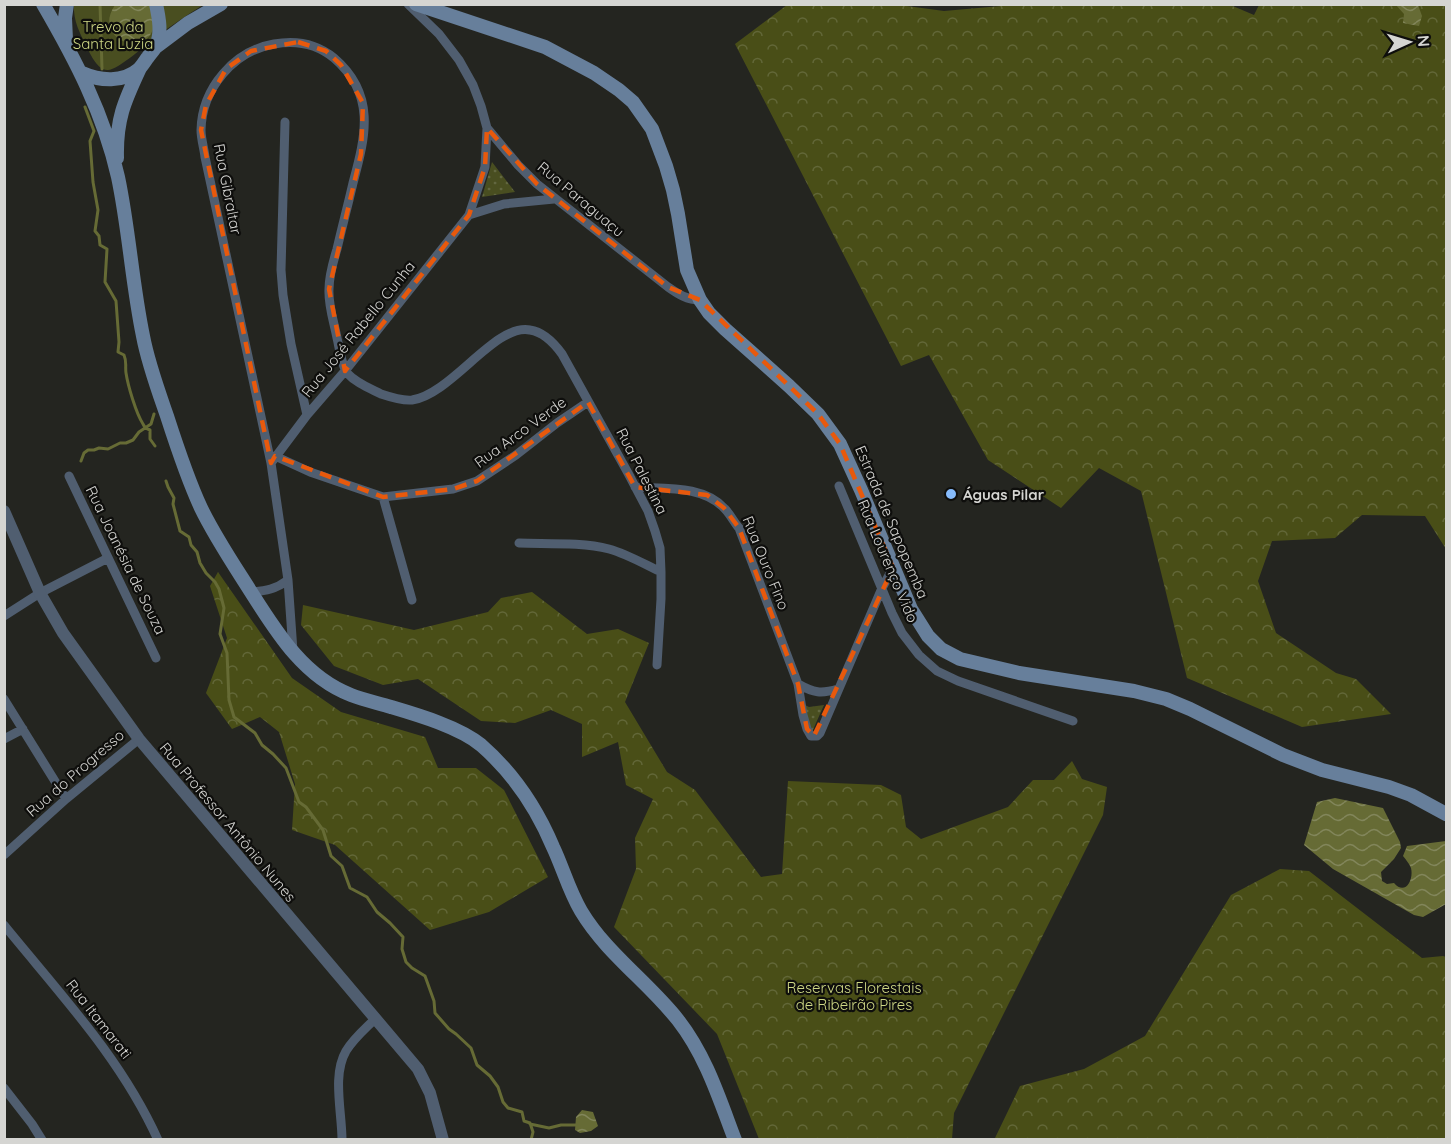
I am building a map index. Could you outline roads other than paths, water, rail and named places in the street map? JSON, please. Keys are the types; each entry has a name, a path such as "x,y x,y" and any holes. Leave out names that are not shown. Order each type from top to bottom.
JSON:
{"main road":[{"path":"44,4 82,73 101,119 118,178 143,337 153,376 188,477 203,511 251,592 293,654 318,677 354,696 454,729 478,742 501,765 520,788 536,813 553,846 581,913 598,936 676,1017 692,1038 704,1059 735,1140"},
{"path":"66,43 67,4"},
{"path":"156,4 160,31 156,47"},
{"path":"118,178 118,126 122,110 140,68 156,47 188,23 221,4"},
{"name":"Estrada de Sapopemba","path":"416,4 546,47 594,73 633,102 652,129 666,166 678,214 687,270 700,300 725,329 818,414 840,444 911,609 924,630 941,649 960,659 1019,673 1134,691 1166,699 1283,755 1322,770 1389,787 1411,795 1446,814"},
{"path":"82,73 104,80 116,79 127,76 140,68"}],"street":[{"name":"Rua Paraguaçu","path":"408,4 439,34 459,60 473,85 487,128 518,165 554,199 668,287 683,298 700,300"},
{"name":"Rua Gibraltar","path":"293,654 288,580 273,459 205,157 201,130 206,105 214,86 226,69 251,51 275,44 298,42 326,51 341,64 355,82 363,103 365,120 361,154 332,266 329,289 331,310 345,371"},
{"path":"285,123 280,270 291,344 307,415"},
{"name":"Rua José Rabello Cunha","path":"273,459 469,215 485,167 487,128"},
{"path":"469,215 504,204 554,199"},
{"name":"Rua Arco Verde","path":"273,459 383,497 453,489 477,481 588,402 562,354 545,336 531,330 523,329 512,332 482,352 446,384 411,400 389,397 363,386 345,371"},
{"name":"Rua Palestina","path":"588,402 648,511 656,531 660,548 661,572 657,665"},
{"name":"Rua Joanésia de Souza","path":"69,476 156,658"},
{"name":"Rua Lourenço Vido","path":"839,486 902,633 919,655 936,670 958,681 1073,721"},
{"name":"Rua Ouro Fino","path":"635,487 688,491 707,495 724,508 739,528 798,684 801,708 811,736 820,733 882,588 893,568"},
{"path":"383,497 412,600"},
{"name":"Rua Professor Antônio Nunes","path":"4,511 40,593 69,641 139,739 417,1069 430,1092 443,1140"},
{"path":"519,543 562,544 607,549 627,555 661,572"},
{"path":"4,616 40,593 108,558"},
{"path":"251,592 277,588 288,580"},
{"path":"798,684 817,692 838,689"},
{"path":"4,699 66,799"},
{"path":"4,739 23,729"},
{"name":"Rua do Progresso","path":"4,855 66,799 139,739"},
{"name":"Rua Itamarati","path":"4,925 83,1020 117,1065 147,1115 158,1140"},
{"path":"342,1140 340,1067 353,1041 375,1019"},
{"path":"4,1088 42,1140"},
{"path":"4,1096 17,1105"}],"water":[{"path":"148,4 154,24 148,38 131,43 122,41 115,35 110,27 110,17 115,5"},
{"path":"1396,5 1418,5 1422,16 1419,26 1403,23 1404,14"},
{"path":"1335,798 1383,808 1401,848 1381,872 1382,881 1387,884 1394,883 1402,888 1408,885 1412,873 1403,856 1407,846 1446,841 1446,904 1423,917 1414,915 1333,869 1304,845 1317,802"},
{"path":"582,1110 593,1112 598,1126 591,1131 580,1133 575,1130 576,1117"}],"waterway":[{"path":"100,4 102,69"},
{"path":"85,107 94,131 90,141 98,210 95,231 99,236 100,245 107,249 105,282 116,301 118,352 124,355 130,392 140,419 150,430 150,439 155,446"},
{"path":"81,461 88,450 108,449 133,440 139,432 151,424 154,414"},
{"path":"166,481 174,498 173,504 180,531 189,537 200,563 219,589 224,608 220,634 227,653 229,700 234,717 255,733 262,745 286,768 299,802 306,807 323,830 331,856 342,866 350,888 367,897 377,912 403,937 402,949 406,962 425,976 434,1001 435,1013 471,1048 477,1065 490,1076 498,1087 503,1102 508,1108 522,1112 524,1121 530,1123 533,1132 531,1140"},
{"path":"530,1124 549,1128 576,1125"}],"place":[{"name":"Águas Pilar","path":"951,494"}],"park label":[{"name":"Trevo da Santa Luzia","path":"113,34"},
{"name":"Reservas Florestais de Ribeirão Pires","path":"854,996"}]}
